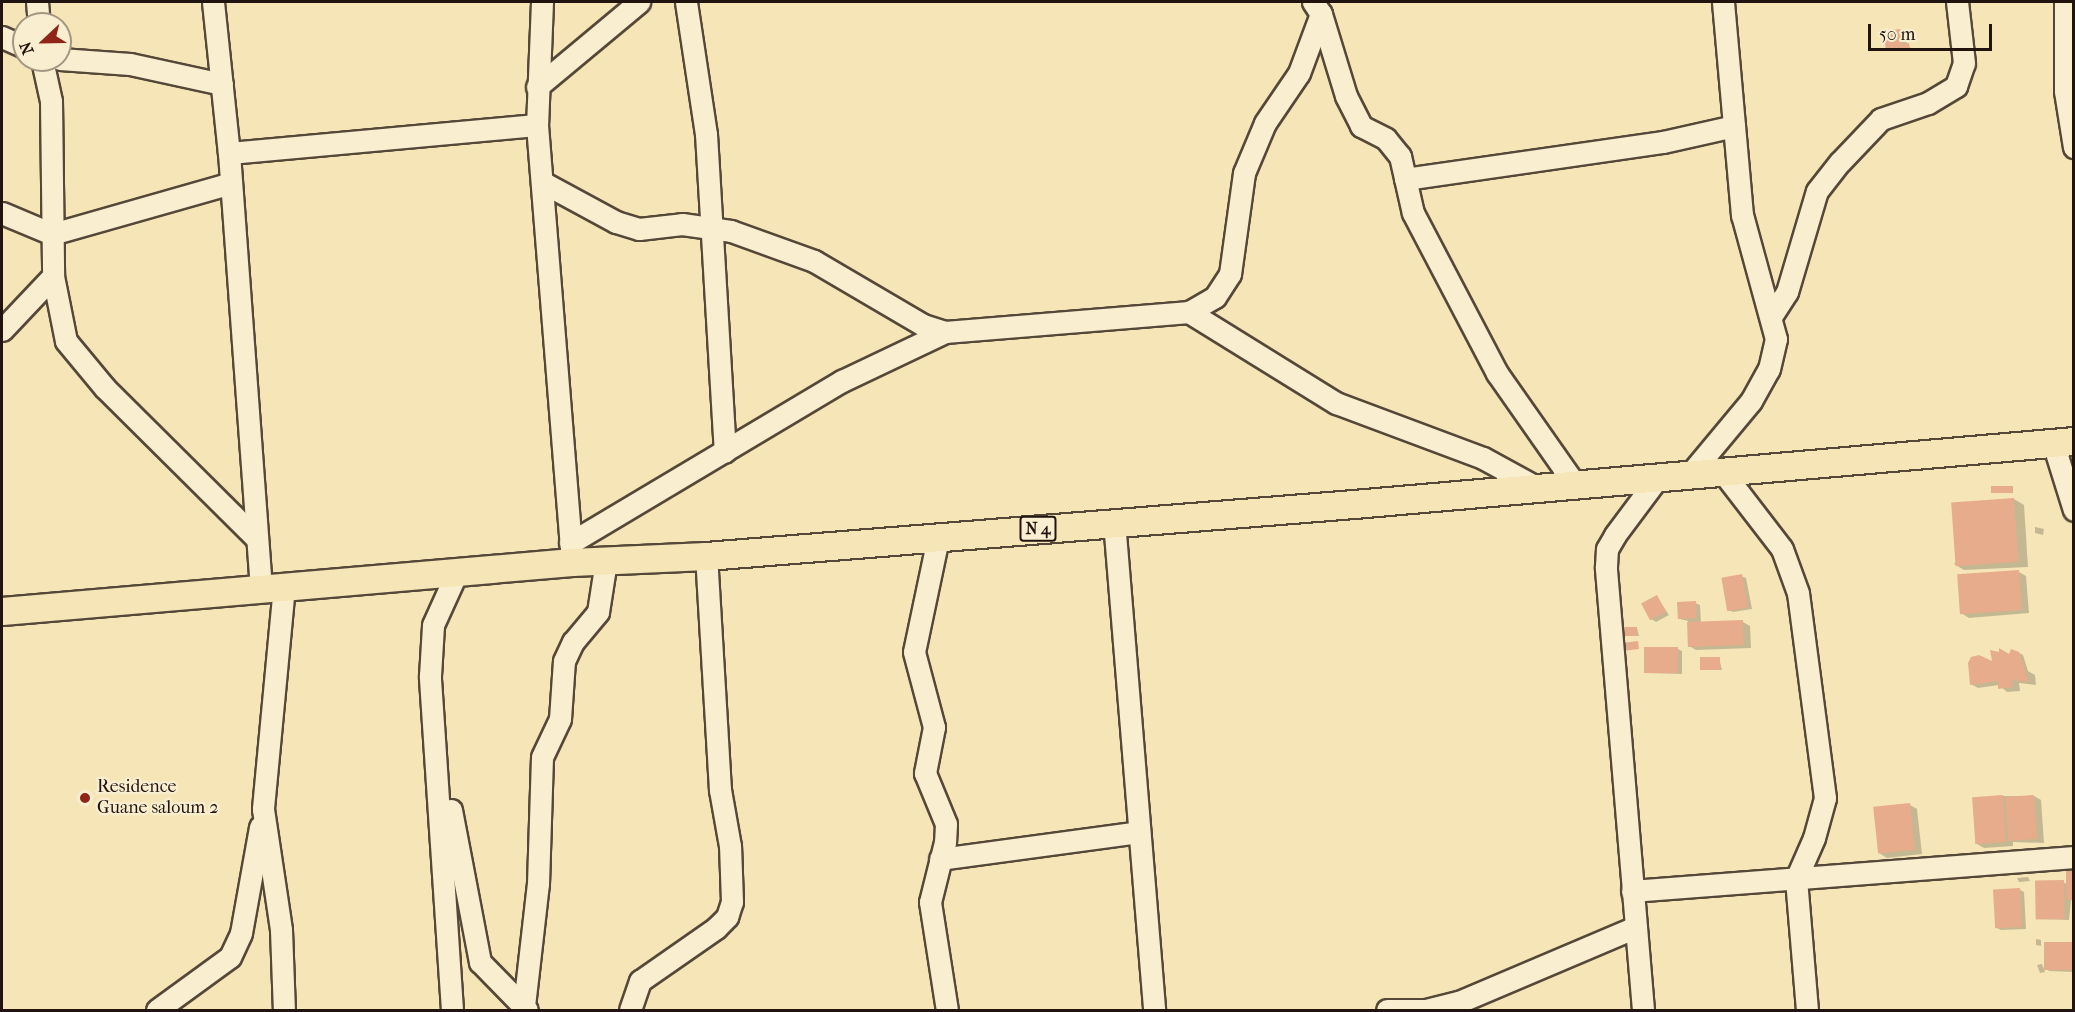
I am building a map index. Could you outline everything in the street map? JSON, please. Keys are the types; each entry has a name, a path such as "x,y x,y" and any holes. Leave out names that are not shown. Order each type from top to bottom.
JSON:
{"main road":[{"name":"N 4","path":"2,611 457,572 571,553 606,561 706,556 1538,488 1574,483 2063,442"}],"street":[{"path":"157,1011 230,957 241,933 263,809 273,588 255,537 229,153 213,2"},
{"path":"542,2 537,125 571,553 725,451 842,381 945,332 1189,312 1215,297 1230,273 1244,173 1265,123 1299,73 1317,8"},
{"path":"537,87 639,2"},
{"path":"686,2 706,135 725,451"},
{"path":"1691,473 1751,401 1769,369 1776,339 1772,315 1742,215 1723,2"},
{"path":"1772,315 1787,292 1817,191 1840,162 1881,119 1928,103 1956,86 1964,63 1958,2"},
{"path":"2065,2 2066,101 2073,147"},
{"path":"1317,8 1346,96 1361,126 1386,139 1400,156 1413,213 1497,373 1574,483"},
{"path":"72,60 130,63 222,84"},
{"path":"45,72 51,101 53,276 61,327 70,348 105,388 255,537"},
{"path":"229,153 537,125"},
{"path":"1405,179 1663,142 1734,126"},
{"path":"542,182 615,222 639,229 682,224 713,228 814,261 923,325 945,332"},
{"path":"4,215 52,234 231,183"},
{"path":"2,330 53,276"},
{"path":"1189,312 1336,403 1483,458 1538,488"},
{"path":"2063,442 2073,510"},
{"path":"1722,471 1782,549 1798,593 1825,798 1814,838 1796,879 1807,1011"},
{"path":"1643,1011 1606,567 1607,549 1615,535 1659,476"},
{"path":"1114,522 1154,1011"},
{"path":"938,538 914,652 934,726 925,773 946,824 930,902 947,1011"},
{"path":"630,1011 640,981 716,928 727,917 732,902 730,846 720,778 706,556"},
{"path":"525,1008 538,884 542,757 560,720 564,661 573,642 598,612 606,561"},
{"path":"452,1011 430,692 433,625 457,572"},
{"path":"430,692 439,719 456,846 480,962 525,1008"},
{"path":"263,809 281,930 284,1011"},
{"path":"940,859 1139,832"},
{"path":"1632,891 2073,857"},
{"path":"1387,1011 1426,1010 1459,1002 1636,927"}],"building":[{"path":"1900,29 1903,44 1909,43 1910,49 1886,50 1883,31"},
{"path":"1991,486 2013,486 2013,493 1991,493"},
{"path":"2014,498 2018,562 1956,566 1951,502"},
{"path":"2019,570 2022,610 1960,614 1957,574"},
{"path":"1742,574 1748,607 1727,611 1721,578"},
{"path":"1657,595 1666,612 1650,620 1641,603"},
{"path":"1696,601 1697,618 1678,619 1677,602"},
{"path":"1743,620 1744,645 1688,647 1687,622"},
{"path":"1622,627 1637,627 1637,636 1622,636"},
{"path":"1638,641 1639,649 1623,651 1622,643"},
{"path":"1644,647 1678,647 1678,673 1644,673"},
{"path":"1999,648 2009,654 2011,649 2019,652 2029,682 2012,680 2013,687 1998,689 1998,681 1970,685 1968,663 1971,657 1979,655 1992,661 1990,650 1999,652"},
{"path":"1700,657 1720,657 1720,670 1700,670"},
{"path":"2003,795 2006,842 1975,844 1972,797"},
{"path":"2034,795 2037,839 2008,841 2005,797"},
{"path":"1910,803 1915,850 1878,854 1873,807"},
{"path":"2066,869 2074,869 2074,900 2066,900"},
{"path":"2064,880 2065,919 2036,920 2035,881"},
{"path":"2020,888 2022,927 1995,928 1993,889"},
{"path":"2044,942 2074,942 2074,970 2044,970"}],"place":[{"name":"Residence Guane saloum 2","path":"85,798"}]}
